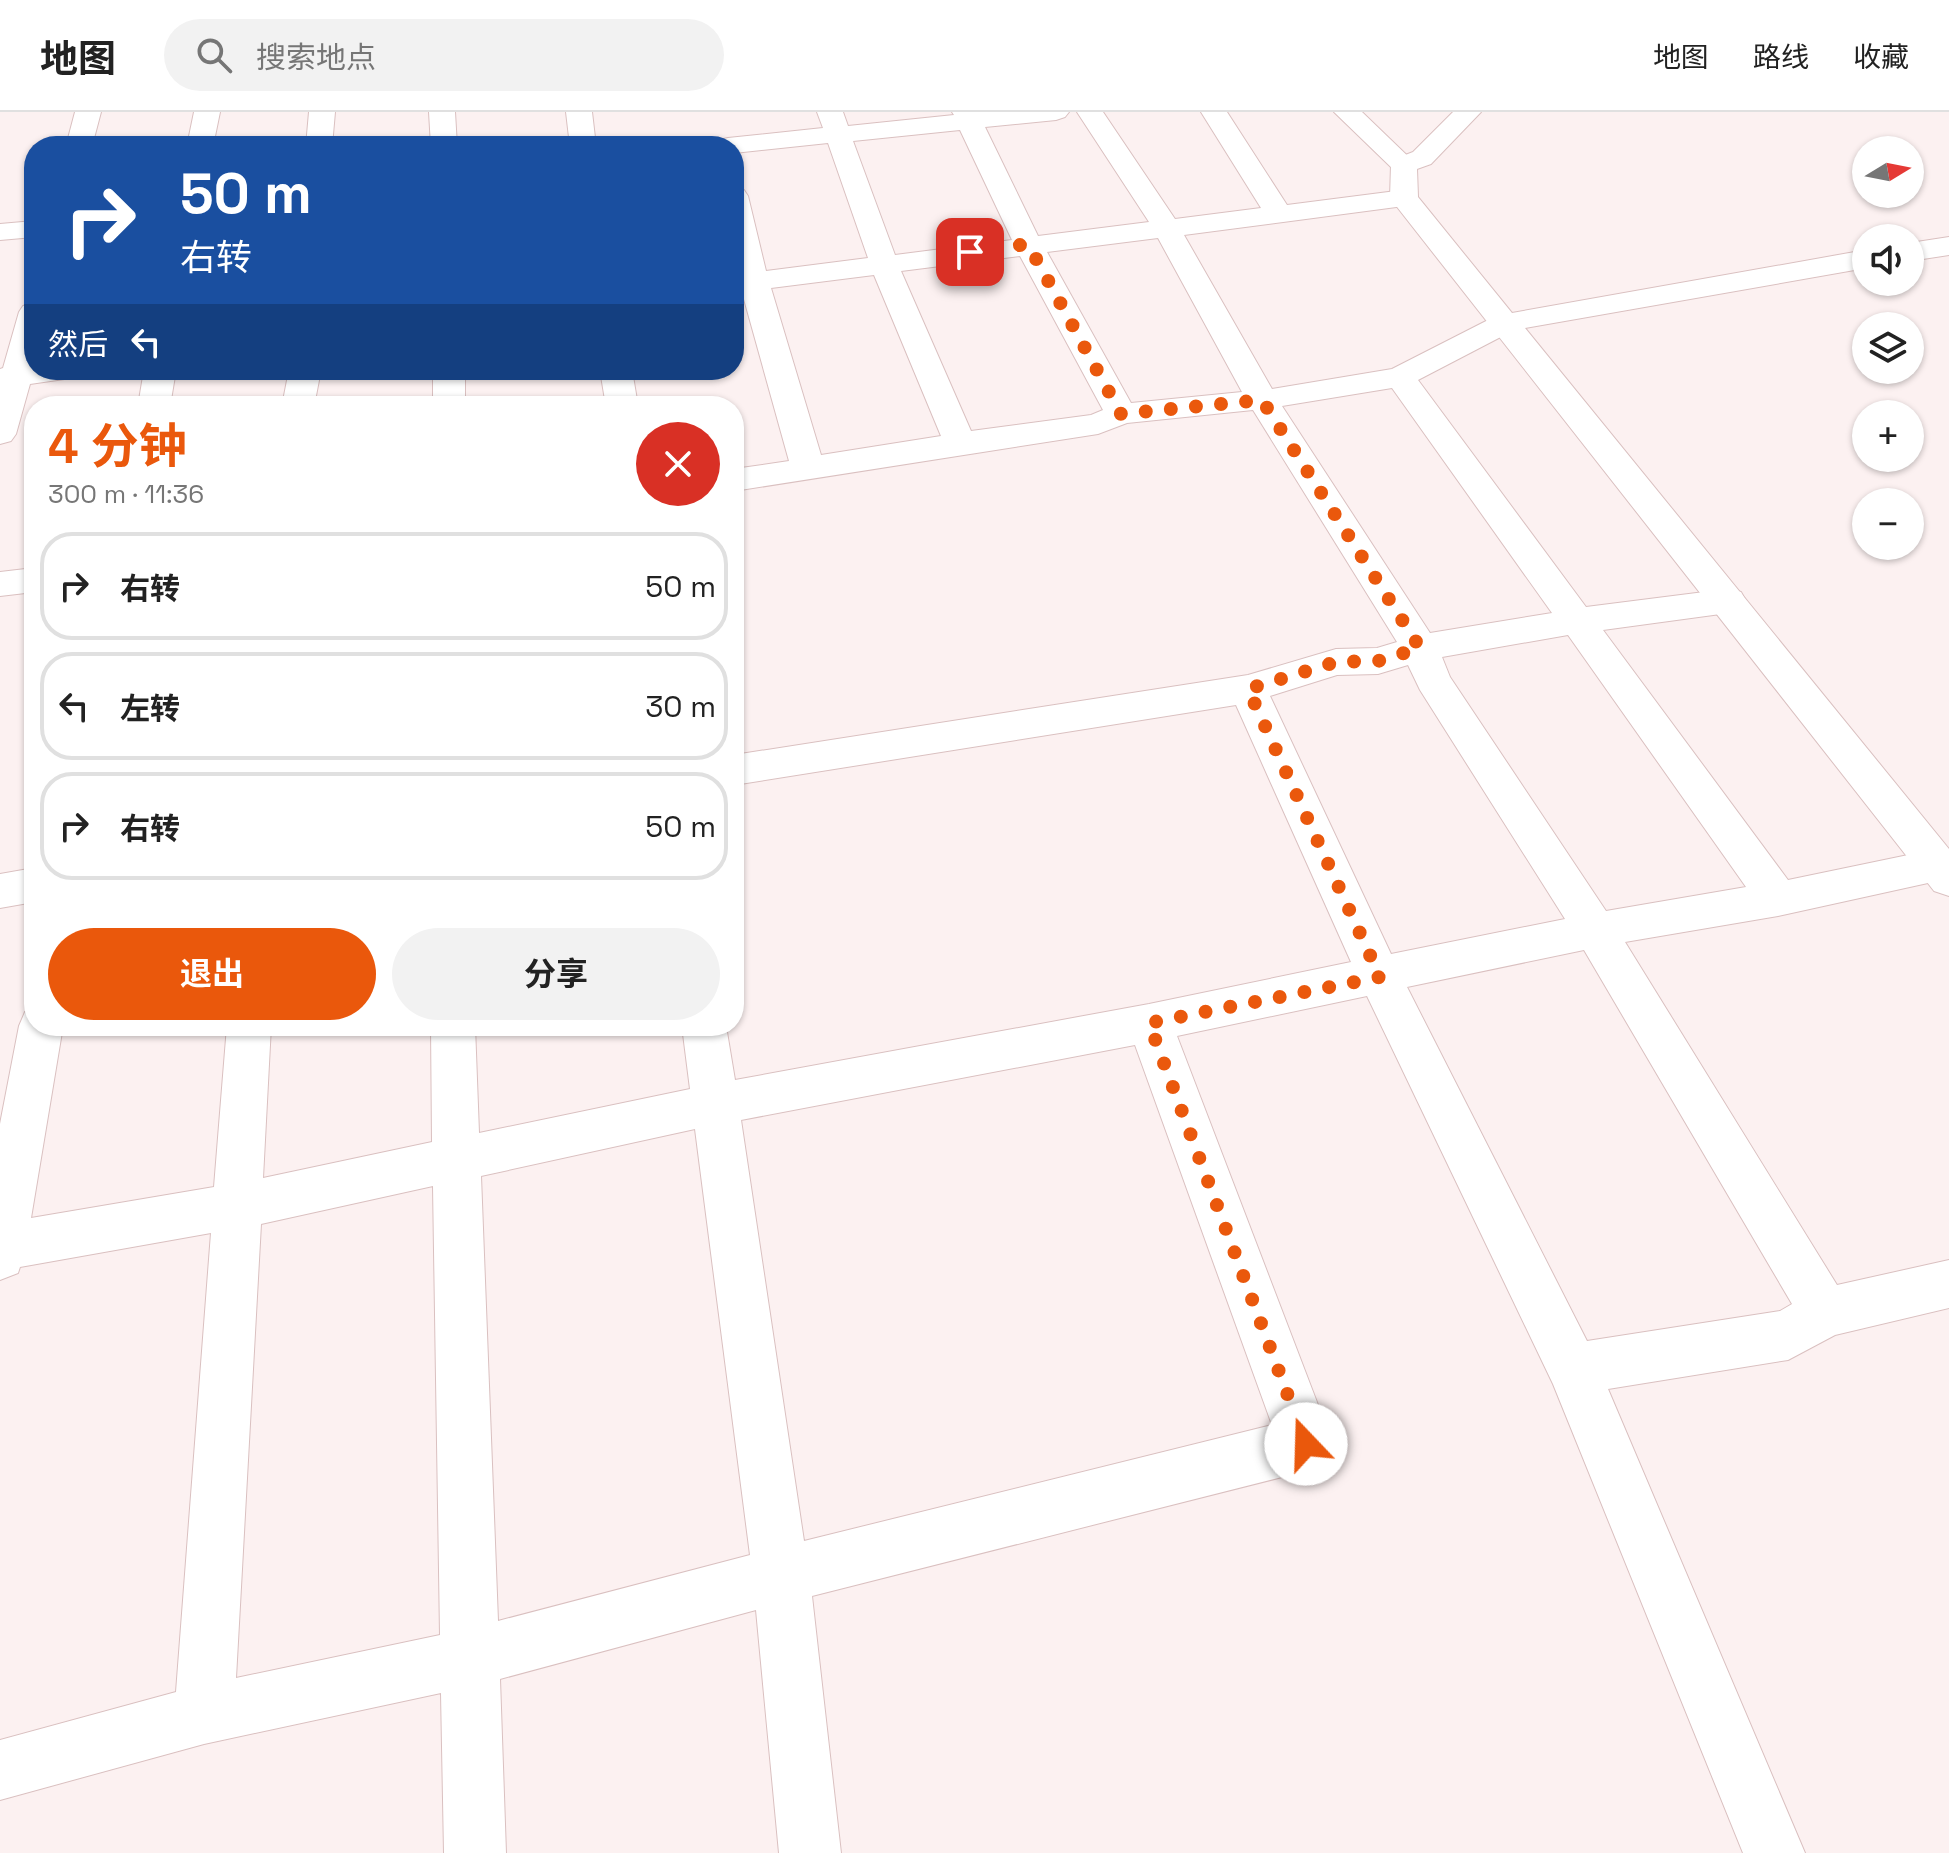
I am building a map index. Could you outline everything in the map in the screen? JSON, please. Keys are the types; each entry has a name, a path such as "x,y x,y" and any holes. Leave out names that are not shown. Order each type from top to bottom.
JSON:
{"street":[{"path":"82,136 88,112"},
{"path":"202,136 207,112"},
{"path":"320,136 322,112"},
{"path":"442,112 443,136"},
{"path":"579,112 582,136"},
{"path":"737,136 834,123 1056,112"},
{"path":"1090,112 1166,227 1262,400 1420,648 1433,680 1595,930 1825,1313"},
{"path":"1214,112 1279,214"},
{"path":"39,1036 0,1250 237,1206 715,1104 1380,977 1595,930 1943,872 1505,323 1404,182 1347,112"},
{"path":"808,469 744,282 1279,214 1404,182 1422,158 1468,112"},
{"path":"967,116 1028,244 1121,414"},
{"path":"834,123 884,264 960,443"},
{"path":"0,232 24,230"},
{"path":"1924,250 1949,246"},
{"path":"744,479 1098,424 1121,414 1262,400 1400,377 1505,323 1852,261"},
{"path":"0,434 8,377 24,337"},
{"path":"1400,377 1778,899"},
{"path":"0,584 24,581"},
{"path":"744,768 1248,689 1336,662 1378,661 1420,648 1578,621 1728,601"},
{"path":"1248,689 1380,977 1573,1369 1774,1853"},
{"path":"0,891 24,887"},
{"path":"0,1770 204,1714 469,1658 781,1575 1306,1444 1149,1023"},
{"path":"204,1714 248,1036"},
{"path":"453,1036 475,1853"},
{"path":"705,1036 781,1575 810,1853"},
{"path":"1573,1369 1788,1335 1825,1313 1949,1284"}],"route":[{"path":"970,252 1028,244 1121,414 1262,400 1420,648 1378,661 1336,662 1248,689 1380,977 1149,1023 1306,1444"}]}
